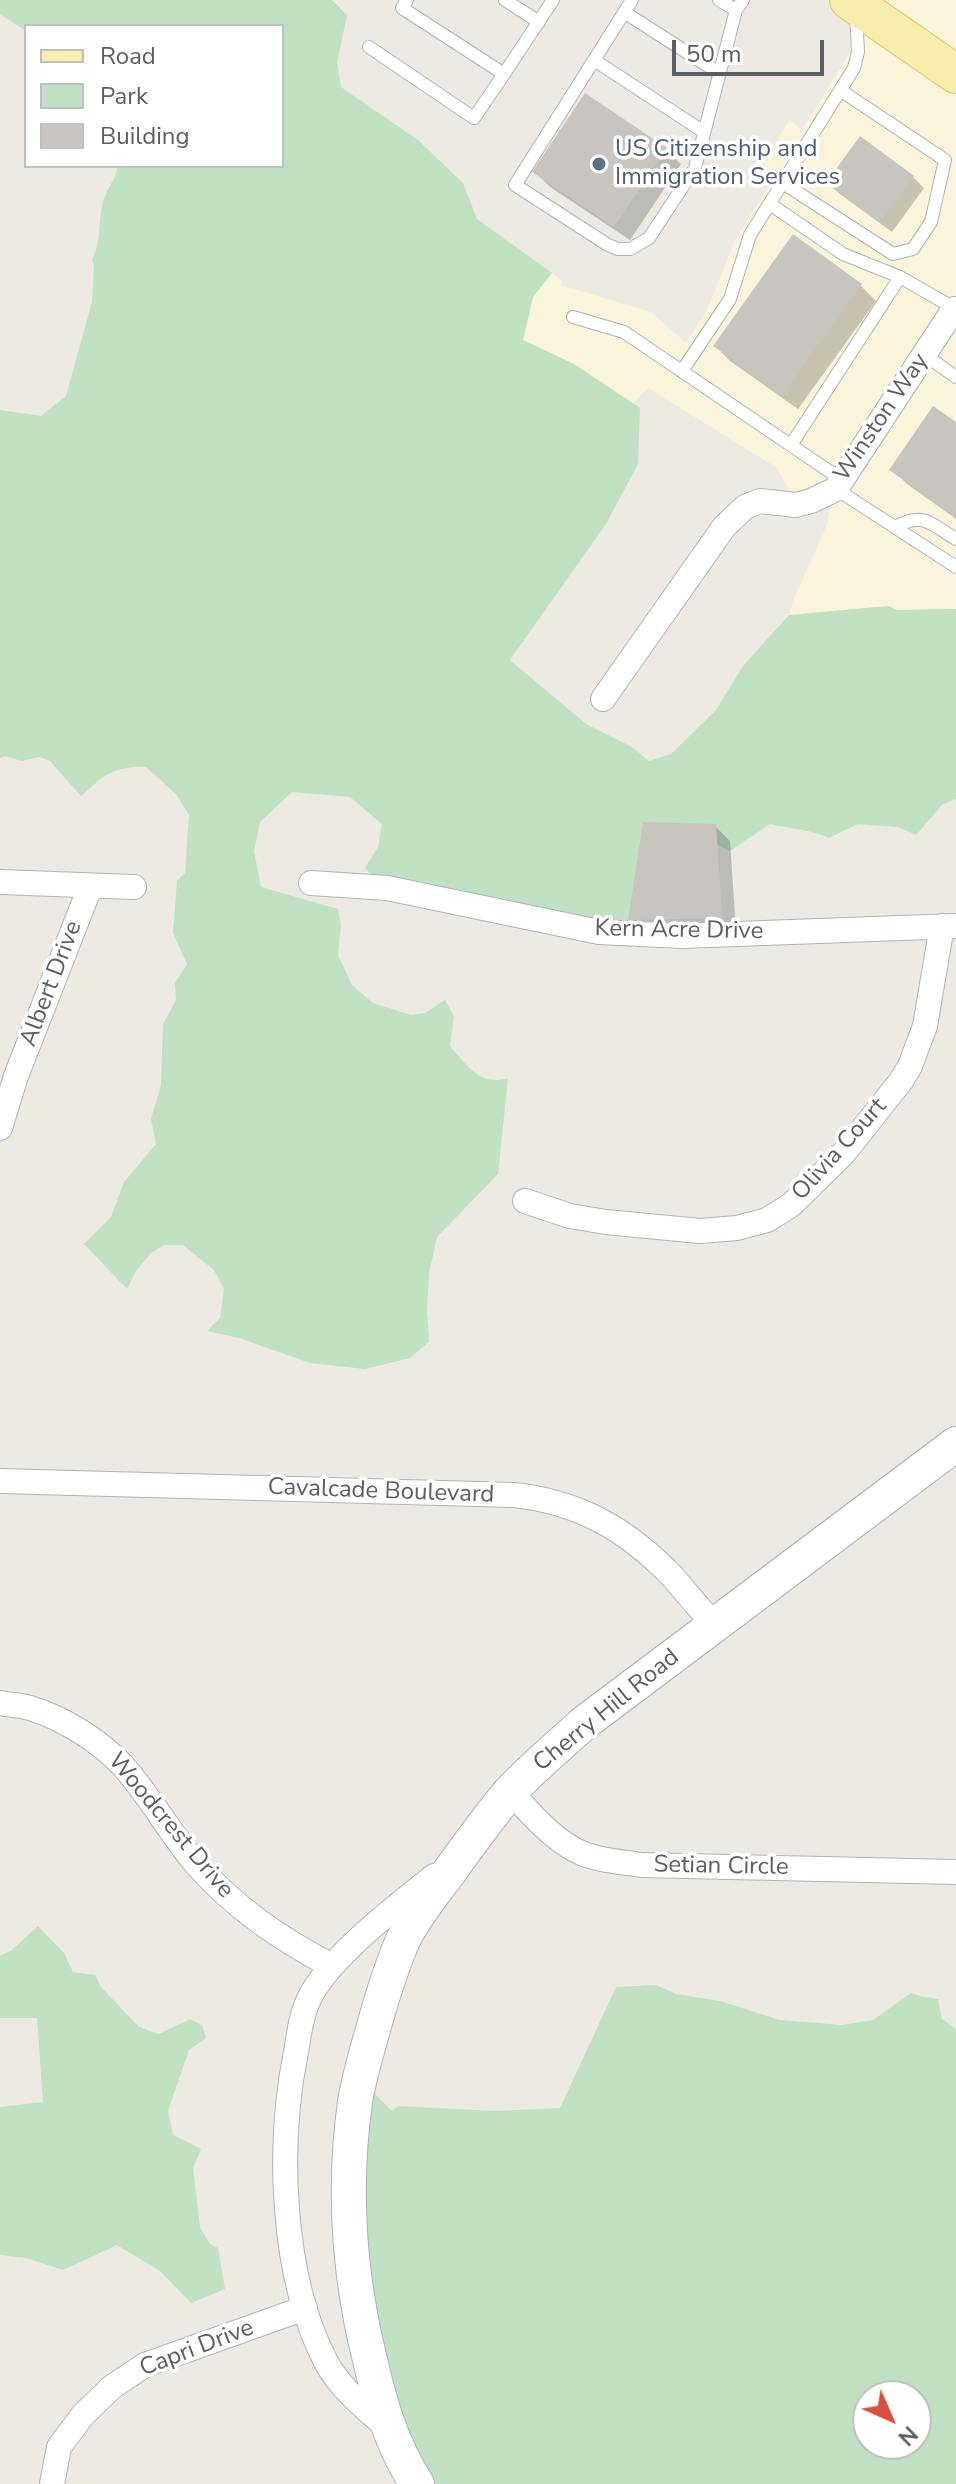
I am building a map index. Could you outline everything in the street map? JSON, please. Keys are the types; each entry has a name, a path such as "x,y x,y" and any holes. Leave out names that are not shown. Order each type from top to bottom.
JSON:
{"main road":[{"path":"852,2 956,74"},
{"name":"Cherry Hill Road","path":"417,2484 389,2430 362,2329 352,2252 348,2171 355,2102 384,1991 404,1938 463,1852 511,1791 584,1723 956,1444"}],"street":[{"name":"Winston Way","path":"603,699 724,527 745,507 760,501 796,505 811,501 839,484 925,355 953,306"},
{"path":"0,882 134,887"},
{"name":"Kern Acre Drive","path":"311,883 387,888 586,930 637,935 949,926"},
{"name":"Albert Drive","path":"0,1128 16,1076 90,887"},
{"name":"Olivia Court","path":"525,1201 570,1216 700,1231 737,1228 767,1220 791,1205 843,1154 910,1066 925,1026 949,926"},
{"name":"Cavalcade Boulevard","path":"0,1481 514,1495 559,1502 599,1520 634,1541 716,1626"},
{"name":"Woodcrest Drive","path":"0,1703 30,1708 57,1719 99,1745 131,1776 179,1843 242,1909 291,1944 332,1966"},
{"name":"Setian Circle","path":"511,1791 532,1815 570,1847 603,1859 641,1865 956,1872"},
{"path":"389,2430 341,2384 326,2361 305,2308 291,2250 286,2202 292,2068 303,2014 310,1996 332,1966 391,1911 463,1852"},
{"name":"Capri Drive","path":"52,2484 59,2447 83,2415 112,2387 145,2365 305,2308"}],"lane":[{"path":"407,0 402,8 504,74"},
{"path":"505,0 539,22"},
{"path":"369,47 474,118 553,0"},
{"path":"632,0 515,185 618,249 630,249 649,238 695,168 739,5 719,0"},
{"path":"682,371 730,299 750,235 854,68 858,52 852,2"},
{"path":"624,12 719,73"},
{"path":"594,60 704,132"},
{"path":"783,183 893,254 913,249 931,222 945,160 840,90"},
{"path":"770,204 843,254 900,277 953,306"},
{"path":"791,445 900,277"},
{"path":"573,317 624,332 791,445 895,527 956,567"},
{"path":"925,355 956,377"},
{"path":"895,527 911,518 923,519 956,539"}],"shaded area":[{"path":"845,0 956,0 956,609 897,610 888,606 789,615 826,528 831,505 817,484 791,494 777,468 648,388 633,403 574,364 523,340 533,297 552,273 562,281 561,285 651,312 686,343 706,312 735,240 776,175 763,162 790,120 801,129 805,125 871,18"}],"green space":[{"path":"0,0 332,0 347,15 337,63 341,87 418,140 463,183 477,219 552,273 533,297 523,340 574,364 640,408 638,464 606,524 510,660 586,724 632,747 649,761 671,754 716,710 743,666 789,615 888,606 897,610 956,609 956,799 942,805 916,835 898,827 858,824 829,838 770,824 730,851 706,840 650,858 635,875 632,934 381,884 365,868 378,847 382,824 350,797 292,792 260,822 254,851 261,887 338,909 341,925 338,955 352,985 373,1003 411,1015 425,1013 445,1000 454,1016 450,1046 482,1077 508,1078 498,1174 437,1237 429,1273 429,1342 410,1358 365,1369 310,1363 239,1338 207,1331 220,1318 224,1289 214,1270 183,1245 164,1245 151,1253 136,1271 127,1289 84,1244 111,1217 124,1182 156,1144 151,1119 161,1085 163,1024 176,1000 175,983 187,964 173,933 177,881 185,873 189,815 176,794 146,767 125,768 110,773 81,796 50,761 39,757 22,761 5,756 0,758 0,410 41,416 66,396 92,302 92,259 98,244 103,204 117,168 284,168 284,24 24,24 24,30 0,14"},
{"path":"38,1926 64,1953 73,1972 95,1975 101,1987 139,2027 159,2034 190,2019 202,2025 206,2038 189,2050 168,2111 173,2135 201,2149 193,2168 200,2227 210,2244 218,2248 225,2289 191,2303 160,2271 117,2245 63,2270 26,2258 0,2255 0,2107 43,2102 37,2018 0,2018 0,1956 12,1950"},
{"path":"656,1985 676,1994 720,2001 780,2020 842,2025 873,2020 911,1993 938,1999 942,2019 956,2029 956,2484 415,2484 359,2320 362,2081 392,2111 398,2106 494,2111 560,2108 616,1987"}],"building":[{"path":"585,93 667,148 614,227 532,172"},
{"path":"860,136 914,176 880,222 826,183"},
{"path":"793,234 862,284 782,395 713,346"},
{"path":"933,406 956,422 956,516 889,470"},
{"path":"643,822 716,824 722,918 628,920"}],"place":[{"name":"US Citizenship and Immigration Services","path":"599,164"}]}
